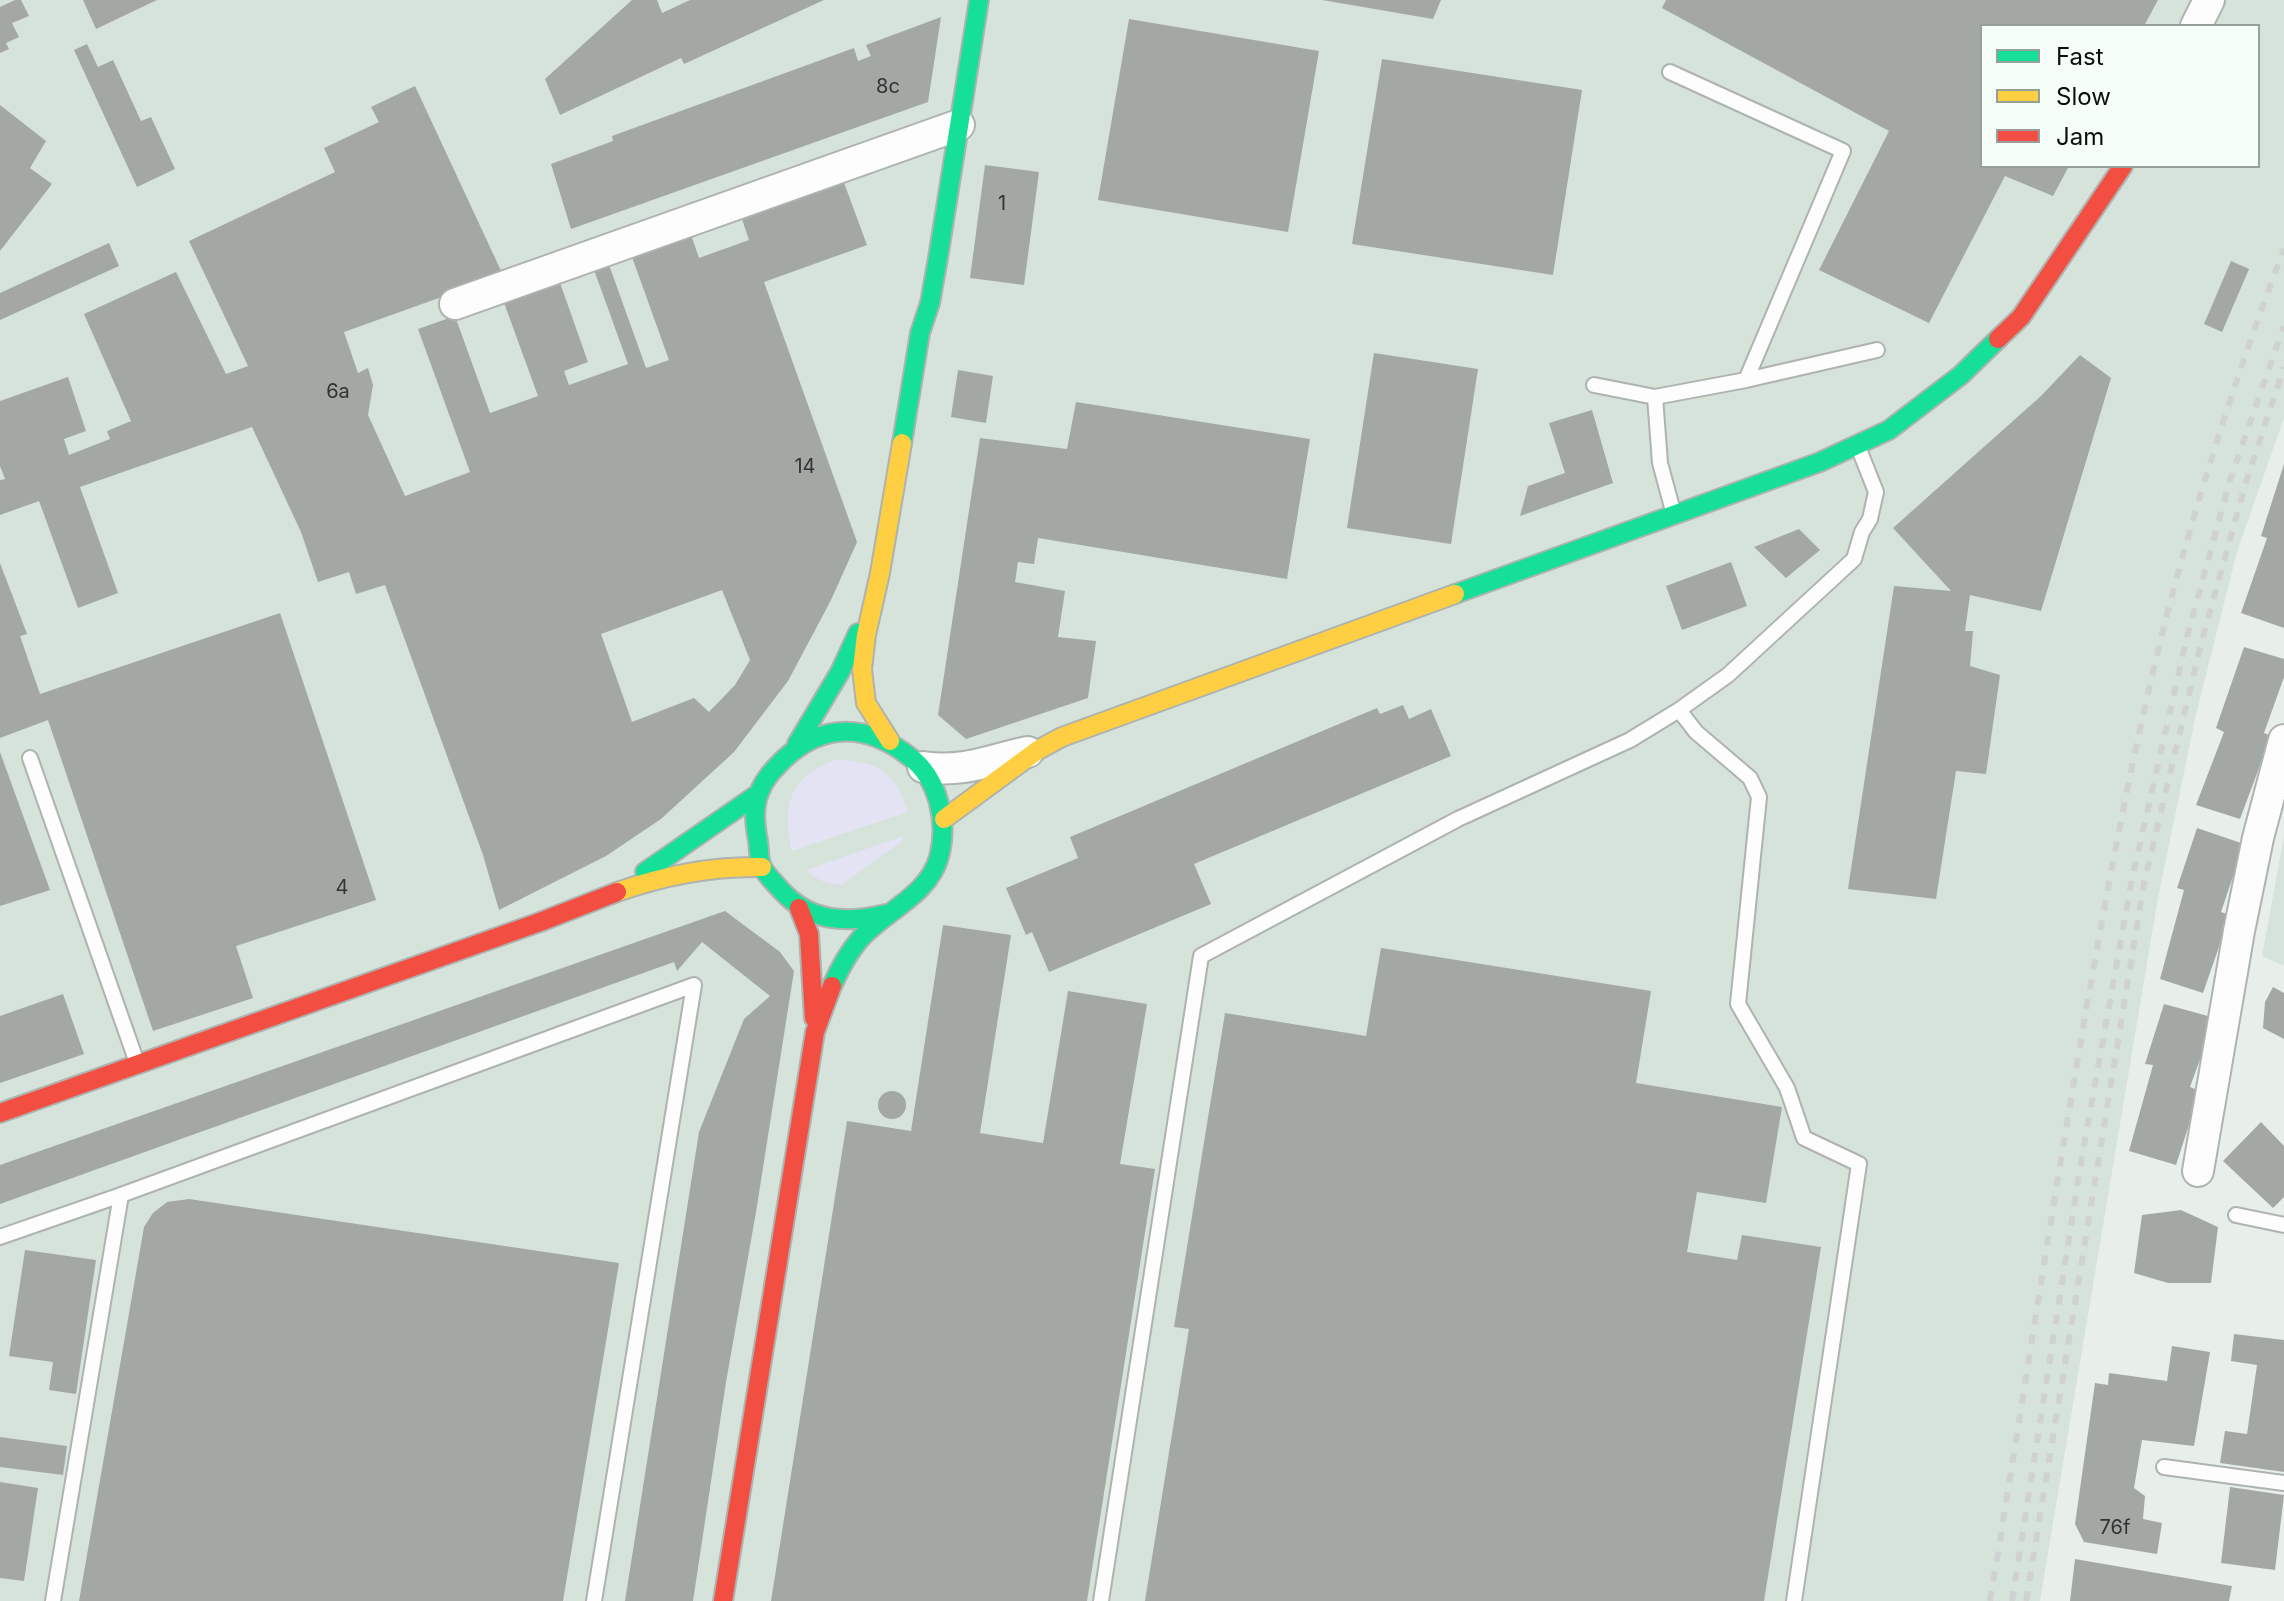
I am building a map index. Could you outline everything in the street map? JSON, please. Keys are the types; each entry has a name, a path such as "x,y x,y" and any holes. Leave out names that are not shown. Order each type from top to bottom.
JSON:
{"main road":[{"path":"890,741 877,723 864,695 862,681 869,612 880,573 920,333 930,303 979,0"},
{"path":"944,819 1038,750 1062,737 1820,462 1889,430 1961,375 2021,317 2122,168"},
{"path":"614,893 758,794 783,757 797,744 840,672 869,612"},
{"path":"723,1601 815,1032 841,966 858,941 922,886 938,859 944,819 937,792 923,767 890,741 850,731 818,736 797,744"},
{"path":"758,794 753,818 762,867 786,898 815,916 838,921 863,921 886,914"},
{"path":"0,1113 614,893 706,867 762,867"},
{"path":"799,908 809,934 815,1032"}],"street":[{"path":"2197,24 2209,0"},
{"path":"455,304 959,125"},
{"path":"2198,1171 2242,915 2258,838 2284,740"},
{"path":"923,767 966,769 993,759 1038,750"}],"lane":[{"path":"1670,72 1843,151 1746,380"},
{"path":"1594,385 1655,397 1877,350"},
{"path":"1655,397 1660,463 1674,516"},
{"path":"1101,1601 1201,956 1458,819 1630,740 1728,675 1854,559 1862,532 1870,519 1876,492 1857,445"},
{"path":"1679,710 1696,732 1750,778 1759,797 1738,1004 1787,1088 1804,1138 1859,1164 1794,1601"},
{"path":"30,758 138,1064"},
{"path":"0,1236 121,1195 694,985 594,1601"},
{"path":"53,1601 121,1195"},
{"path":"2236,1215 2284,1225"},
{"path":"2164,1467 2284,1483"}],"shaded area":[{"path":"0,0 2284,0 2284,418 2237,552 2195,719 2158,898 2040,1601 0,1601"},
{"path":"836,760 863,763 882,771 897,787 908,812 792,851 788,820 793,794 808,774"},
{"path":"903,836 901,842 841,885 822,881 806,870"},
{"path":"2284,836 2284,966 2262,956"}],"building":[{"path":"21,0 29,16 12,23 19,37 6,43 9,49 0,53 0,7"},
{"path":"83,0 157,0 96,29"},
{"path":"632,0 657,0 662,13 690,0 824,0 684,64 681,58 560,115 545,79"},
{"path":"1322,0 1441,0 1433,19"},
{"path":"1666,0 2158,0 2145,24 1980,24 1980,168 2068,168 2053,196 2005,176 1929,323 1819,270 1889,131 1662,8"},
{"path":"941,17 928,102 571,229 551,164 613,141 612,136 854,48 858,61 871,56 866,45"},
{"path":"1129,19 1319,51 1288,232 1098,200"},
{"path":"87,44 98,67 113,60 141,121 151,117 175,169 137,187 74,50"},
{"path":"1382,59 1582,90 1553,275 1352,244"},
{"path":"415,86 503,275 344,332 358,373 368,368 373,385 368,415 405,496 470,472 418,329 455,316 490,413 538,396 503,300 559,280 588,362 564,371 569,385 628,364 593,267 608,262 646,368 669,360 632,257 691,235 699,258 749,240 741,216 843,180 867,245 764,282 857,542 831,600 788,681 734,752 661,819 606,856 499,910 483,855 385,585 356,594 349,572 318,582 301,532 252,427 80,487 118,593 78,608 39,501 0,515 0,480 5,479 0,466 0,401 68,377 86,431 64,439 69,455 110,439 107,431 131,421 84,314 176,272 226,374 248,366 189,241 335,172 324,148 379,122 371,107","holes":["722,590 750,660 735,685 709,712 694,698 632,722 601,634"]},
{"path":"0,105 46,141 30,168 52,184 0,251"},
{"path":"985,165 1039,172 1024,285 970,278"},
{"path":"109,243 119,266 0,320 0,293"},
{"path":"2231,261 2249,269 2222,332 2204,324"},
{"path":"1374,353 1478,369 1451,544 1347,528"},
{"path":"2080,355 2111,378 2041,611 1970,595 1965,631 1973,631 1970,666 2000,675 1986,774 1956,771 1936,899 1848,889 1894,586 1951,591 1893,528 2041,396"},
{"path":"958,370 993,376 986,423 951,417"},
{"path":"1076,402 1310,439 1287,579 1038,538 1034,564 1018,562 1015,582 1065,591 1058,637 1096,641 1088,698 966,739 938,715 980,438 1067,449"},
{"path":"1592,410 1613,483 1520,516 1528,486 1565,473 1549,423"},
{"path":"2284,464 2284,628 2241,613 2267,538 2261,536"},
{"path":"1799,529 1820,550 1786,578 1754,547"},
{"path":"1731,562 1747,606 1682,630 1666,586"},
{"path":"0,563 27,634 20,636 40,694 280,613 376,900 236,946 253,998 153,1031 48,720 0,738"},
{"path":"2244,647 2284,659 2284,677 2264,733 2271,736 2240,819 2196,805 2224,732 2216,728"},
{"path":"1403,705 1409,719 1431,709 1451,756 1194,864 1211,904 1049,972 1032,932 1026,935 1006,888 1078,858 1070,837 1377,708 1380,714"},
{"path":"0,752 50,890 0,906"},
{"path":"2197,828 2244,844 2221,912 2230,915 2203,993 2160,979 2184,890 2177,888"},
{"path":"725,911 780,952 794,971 693,1601 625,1601 699,1132 744,1019 770,996 702,942 677,971 674,962 0,1204 0,1165"},
{"path":"943,925 1011,935 980,1133 1043,1143 1068,991 1147,1004 1120,1164 1155,1169 1087,1601 771,1601 847,1121 911,1131"},
{"path":"1381,948 1651,991 1636,1083 1782,1107 1766,1203 1697,1192 1687,1252 1737,1260 1742,1235 1821,1247 1764,1601 1145,1601 1189,1329 1174,1327 1225,1013 1366,1036"},
{"path":"2273,987 2284,993 2284,1039 2263,1028 2265,1002"},
{"path":"63,994 84,1054 0,1083 0,1016"},
{"path":"2164,1004 2215,1018 2190,1087 2200,1091 2176,1165 2129,1151 2153,1065 2145,1064"},
{"path":"892,1091 902,1095 906,1105 902,1115 892,1119 882,1115 878,1105 882,1095"},
{"path":"2261,1122 2284,1146 2284,1197 2273,1208 2223,1161"},
{"path":"189,1199 619,1263 563,1601 79,1601 144,1227 153,1213 167,1202"},
{"path":"2181,1210 2218,1227 2211,1283 2168,1283 2134,1273 2142,1215"},
{"path":"25,1250 96,1260 76,1394 49,1390 53,1362 9,1356"},
{"path":"2234,1334 2284,1340 2284,1472 2220,1463 2225,1431 2247,1434 2257,1365 2231,1361"},
{"path":"2172,1346 2210,1352 2194,1446 2142,1440 2134,1488 2145,1496 2143,1519 2162,1523 2157,1554 2084,1542 2075,1524 2095,1383 2108,1385 2109,1373 2167,1381"},
{"path":"0,1437 67,1446 63,1475 0,1467"},
{"path":"0,1482 38,1488 24,1581 0,1578"},
{"path":"2230,1487 2284,1495 2275,1570 2221,1563"},
{"path":"2075,1559 2232,1586 2229,1601 2070,1601"}],"railway":[{"path":"1990,1601 2087,1005 2138,739 2162,634 2202,488 2284,249"},
{"path":"2012,1601 2081,1162 2132,879 2187,637 2230,480 2284,326"},
{"path":"2026,1601 2144,883 2201,644 2246,482 2284,367"}],"traffic: fast":[{"path":"902,443 920,333 930,303 938,258 979,0"},
{"path":"1455,594 1820,462 1889,430 1961,375 1998,339"},
{"path":"797,744 840,672 858,633"},
{"path":"832,986 860,939 926,882 939,857 942,830 939,802 934,789 920,766 910,757 894,746 862,733 830,733 815,738 784,759 761,788 755,817 761,865 791,900 816,914 843,919 886,914"},
{"path":"645,872 758,794"}],"traffic: slow":[{"path":"890,741 866,703 862,669 902,443"},
{"path":"944,819 1038,750 1062,737 1455,594"},
{"path":"617,892 688,873 762,867"}],"traffic: jam":[{"path":"1998,339 2021,317 2122,168"},
{"path":"0,1113 617,892"},
{"path":"799,908 809,934 814,1018"},
{"path":"723,1601 815,1032 832,986"}]}
